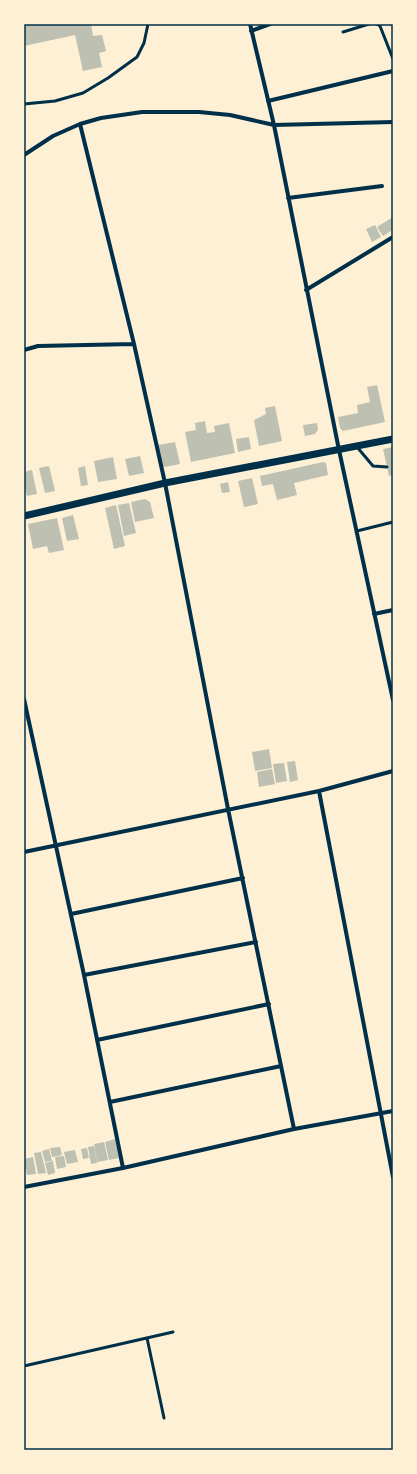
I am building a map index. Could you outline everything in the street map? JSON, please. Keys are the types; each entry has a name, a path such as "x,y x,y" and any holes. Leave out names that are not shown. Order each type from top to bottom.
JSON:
{"street":[{"path":"250,24 274,125 339,450 374,614 391,682 393,700"},
{"path":"251,31 270,24"},
{"path":"268,101 393,71"},
{"path":"24,155 53,136 80,124 101,118 142,112 170,111 230,115 274,125 393,122"},
{"path":"80,124 134,344 165,483 228,809 294,1129"},
{"path":"288,198 382,186"},
{"path":"306,290 393,237"},
{"path":"24,350 38,346 134,344"},
{"path":"24,516 165,483 393,439"},
{"path":"374,614 393,610"},
{"path":"24,699 84,975 123,1168"},
{"path":"24,852 319,791 393,771"},
{"path":"319,791 393,1177"},
{"path":"71,914 243,878"},
{"path":"84,975 256,942"},
{"path":"97,1040 269,1004"},
{"path":"110,1102 281,1066"},
{"path":"24,1187 123,1168 294,1129 393,1110"}],"lane":[{"path":"24,104 55,101 83,93 108,78 137,57 144,43 148,24"},
{"path":"343,32 369,24"},
{"path":"377,24 380,26 393,59"},
{"path":"356,446 373,466 387,467"},
{"path":"356,530 393,522"},
{"path":"24,1366 173,1332"},
{"path":"147,1338 164,1418"}],"building":[{"path":"27,24 91,24 93,36 102,35 106,51 99,53 102,67 83,71 75,35 24,46 24,26"},
{"path":"393,217 393,234 391,231 383,236 377,227"},
{"path":"375,225 381,237 372,242 366,229"},
{"path":"377,385 385,422 343,431 340,428 338,417 358,413 357,405 370,402 367,387"},
{"path":"275,406 282,441 259,446 254,420 266,414 265,408"},
{"path":"205,421 207,433 215,432 214,426 229,423 235,453 191,462 185,432 196,430 195,423"},
{"path":"317,423 318,430 315,434 305,436 303,425"},
{"path":"249,437 251,449 238,452 236,439"},
{"path":"175,442 180,464 165,467 162,465 158,445"},
{"path":"393,447 393,475 389,476 383,449"},
{"path":"140,456 144,473 129,476 125,459"},
{"path":"113,457 117,479 98,482 94,461"},
{"path":"323,462 326,463 328,475 294,483 297,495 277,500 273,484 262,486 260,476"},
{"path":"49,466 55,491 45,493 39,468"},
{"path":"85,466 88,485 81,486 78,468"},
{"path":"32,470 37,494 27,496 24,483 24,472"},
{"path":"252,478 258,504 244,507 238,481"},
{"path":"228,482 230,492 222,493 220,484"},
{"path":"145,499 150,502 154,518 135,522 131,502"},
{"path":"129,503 136,533 124,536 118,505"},
{"path":"116,505 125,546 114,549 105,508"},
{"path":"73,515 79,539 67,541 62,518"},
{"path":"57,518 64,550 49,553 47,546 33,549 28,524"},
{"path":"269,749 272,768 255,771 252,752"},
{"path":"295,761 298,780 290,782 287,762"},
{"path":"284,763 287,781 276,783 273,764"},
{"path":"272,769 275,784 259,787 257,772"},
{"path":"115,1139 119,1158 109,1160 105,1142"},
{"path":"104,1142 108,1160 97,1162 94,1144"},
{"path":"94,1146 97,1163 91,1164 88,1147"},
{"path":"60,1147 62,1155 52,1157 50,1148"},
{"path":"87,1148 89,1158 83,1159 81,1149"},
{"path":"49,1149 52,1161 45,1162 42,1151"},
{"path":"75,1150 78,1162 67,1164 64,1152"},
{"path":"41,1152 46,1173 38,1174 34,1153"},
{"path":"64,1156 66,1167 57,1169 55,1157"},
{"path":"33,1157 36,1174 27,1175 24,1159"},
{"path":"53,1161 55,1173 48,1175 45,1163"}]}
